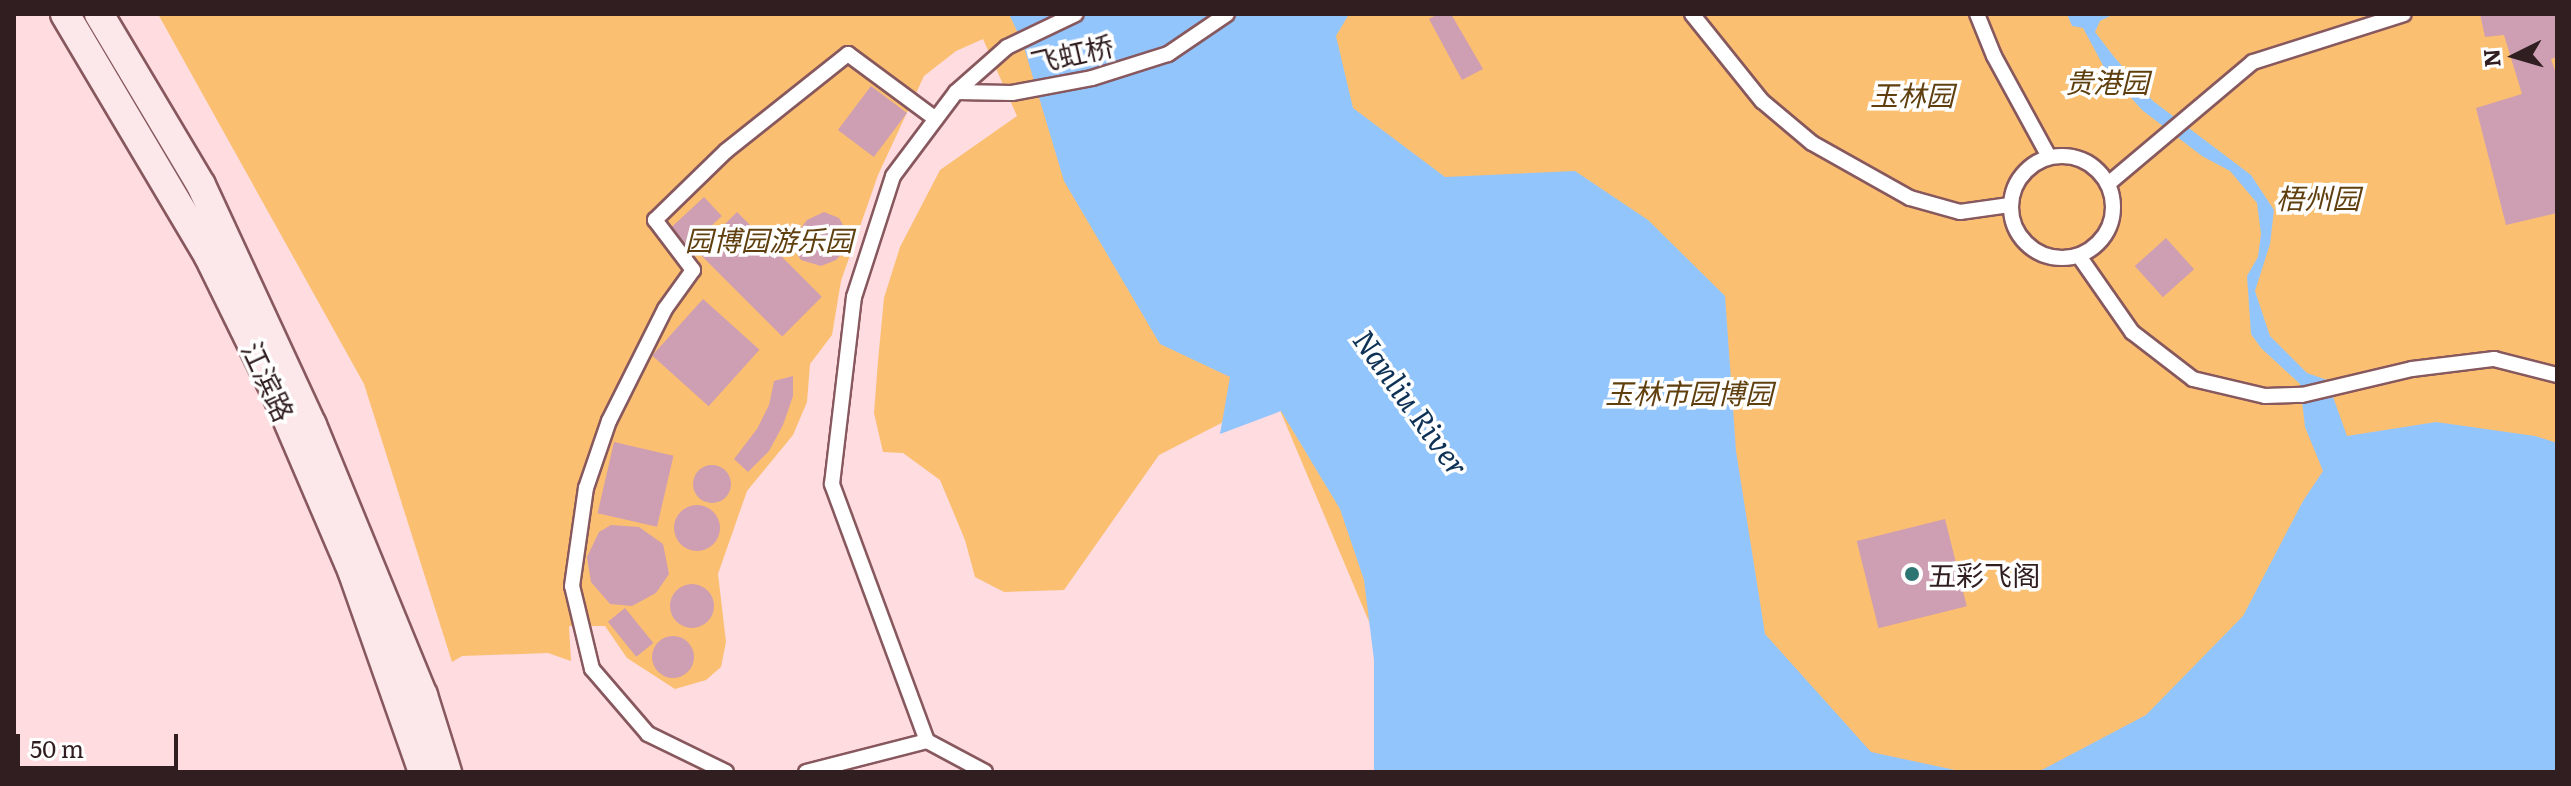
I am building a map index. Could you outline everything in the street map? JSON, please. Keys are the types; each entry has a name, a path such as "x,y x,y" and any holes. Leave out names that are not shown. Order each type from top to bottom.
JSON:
{"main road":[{"name":"江滨路","path":"65,14 197,234 276,393 353,573 423,772"},
{"name":"江滨路","path":"99,14 201,185 312,425 423,695 447,772"}],"street":[{"name":"飞虹桥","path":"927,741 832,484 854,297 893,176 956,92 1007,47 1076,14"},
{"name":"飞虹桥","path":"956,92 1012,93 1092,78 1168,54 1227,14"},
{"path":"1692,14 1762,101 1812,143 1910,198 1960,212 2010,205"},
{"path":"1977,14 1994,56 2049,157"},
{"path":"2108,184 2253,62 2371,19 2404,14"},
{"path":"726,772 648,734 592,669 572,586 586,488 609,421 665,309 693,270 655,220 726,151 848,54 936,119"},
{"path":"2067,156 2084,160 2098,170 2108,184 2112,210 2105,235 2094,248 2079,256 2053,258 2031,248 2019,236 2010,205 2022,174 2034,163 2049,157 2067,156"},
{"path":"2079,256 2132,332 2193,379 2265,396 2302,395 2412,369 2494,359 2557,375"},
{"path":"806,772 927,741 985,772"}],"green space":[{"name":"玉林市园博园","path":"158,14 2557,14 2557,772 1390,772 1389,669 1274,396 1159,455 1064,590 1004,592 975,577 965,540 940,480 903,453 883,452 874,413 878,361 884,298 900,247 940,170 1017,116 983,39 956,51 924,76 878,175 841,281 832,335 810,364 807,402 793,435 747,491 718,574 726,642 721,667 706,680 675,689 627,658 605,626 569,626 571,661 548,653 462,656 452,662 364,384"}],"water":[{"name":"Nanliu River","path":"1009,14 1349,14 1336,36 1353,108 1445,177 1575,171 1648,220 1725,296 1736,451 1765,634 1871,752 1964,772 1374,772 1374,660 1364,580 1340,509 1281,411 1220,434 1230,377 1160,344 1064,181 1023,44"},
{"path":"2067,14 2114,14 2100,21 2095,32 2115,58 2153,101 2251,175 2274,210 2270,244 2255,291 2270,336 2307,373 2327,380 2347,436 2436,422 2535,436 2557,443 2557,772 2038,772 2146,715 2243,616 2303,501 2323,471 2305,427 2300,384 2261,348 2251,334 2247,276 2258,257 2261,234 2257,203 2230,171 2202,156 2142,110 2105,69 2083,28 2072,26"}],"building":[{"path":"1438,14 1451,14 1483,69 1462,80 1429,19"},
{"path":"2480,14 2557,14 2557,57 2551,59 2557,77 2557,213 2506,225 2476,108 2522,94 2504,35 2485,37"},
{"path":"871,86 907,113 874,157 838,130"},
{"path":"704,197 722,216 688,247 670,228"},
{"path":"737,212 822,297 782,336 697,252"},
{"path":"824,212 839,218 849,235 846,249 836,260 821,266 801,260 793,248 795,236 807,220"},
{"path":"2166,238 2194,269 2163,297 2135,266"},
{"path":"703,299 759,350 709,406 652,355"},
{"path":"793,376 793,396 783,425 769,451 748,472 734,459 757,429 769,405 774,381"},
{"path":"614,442 673,456 657,527 598,513"},
{"path":"712,465 726,470 731,484 726,498 712,503 698,498 693,484 698,470"},
{"path":"697,505 713,512 720,528 713,544 697,551 681,544 674,528 681,512"},
{"name":"五彩飞阁","path":"1945,519 1967,606 1878,628 1857,541"},
{"path":"611,525 639,527 663,544 669,574 656,593 632,606 610,604 591,582 587,557 599,532"},
{"path":"692,584 708,590 714,606 708,622 692,628 676,622 670,606 676,590"},
{"path":"625,608 653,643 636,657 608,622"},
{"path":"673,636 688,642 694,657 688,672 673,678 658,672 652,657 658,642"}],"place":[{"name":"五彩飞阁","path":"1912,574"}],"park label":[{"name":"贵港园","path":"2107,81"},
{"name":"玉林园","path":"1912,94"},
{"name":"梧州园","path":"2318,197"},
{"name":"园博园游乐园","path":"769,239"}]}
